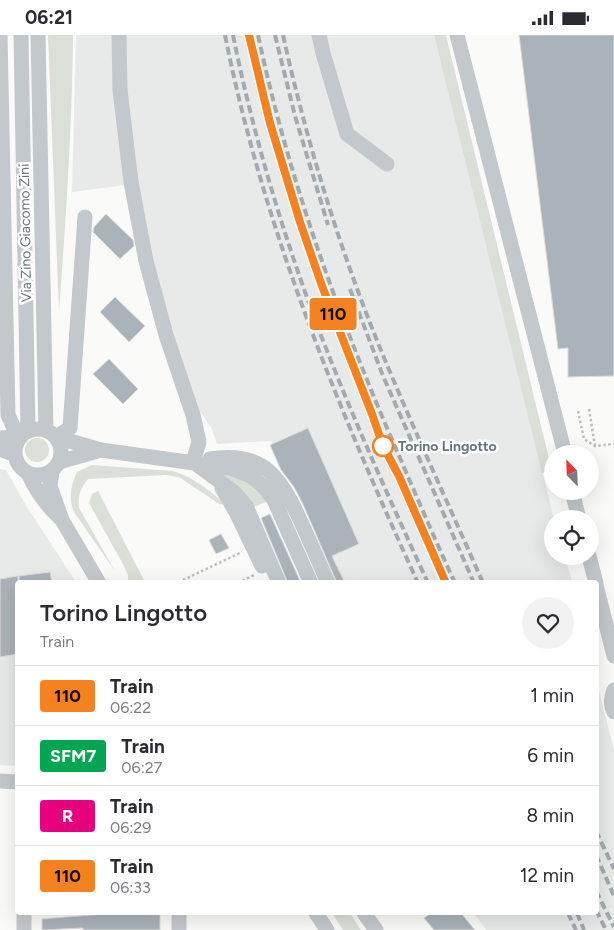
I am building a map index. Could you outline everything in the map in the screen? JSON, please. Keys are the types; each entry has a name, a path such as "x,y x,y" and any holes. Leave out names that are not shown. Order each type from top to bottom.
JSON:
{"street":[{"path":"0,35 8,415 14,428 24,434"},
{"name":"Via Zino Giacomo Zini","path":"21,35 24,434"},
{"name":"Via Zino Giacomo Zini","path":"38,35 51,433"},
{"path":"119,35 120,90 131,182 146,261 166,335 193,415 199,441 194,462"},
{"path":"319,35 347,134 387,165"},
{"path":"457,35 563,445"},
{"path":"51,433 70,428 85,217"},
{"path":"0,438 24,434 38,429 101,450 230,468 251,476 264,487 274,500 310,580"},
{"path":"51,433 61,449 50,486 62,520 97,580"},
{"path":"24,434 16,443 15,455 17,462 28,473 34,489 62,520"},
{"path":"0,449 15,455"},
{"path":"28,473 41,475 55,467 101,450"},
{"path":"194,462 221,457 240,457 259,464 274,476 284,487 327,580"},
{"path":"194,462 235,493 246,506 278,580"},
{"path":"218,481 236,512 268,580"},
{"path":"591,565 595,580"},
{"path":"599,597 614,649 614,656"},
{"path":"614,690 611,696 614,712"},
{"path":"0,781 15,782"},
{"path":"24,915 24,930"},
{"path":"179,915 179,930"},
{"path":"317,915 327,930"},
{"path":"365,915 376,930"}],"path":[{"path":"589,409 595,445"},
{"path":"578,411 584,439 593,445"},
{"path":"599,446 614,444"}],"shaded area":[{"path":"48,35 73,35 68,173 59,311"},
{"path":"76,35 434,35 544,479 544,500 549,500 552,510 544,510 544,565 567,565 571,580 340,580 271,441 217,444 212,429 196,406 125,185 72,192"},
{"path":"434,35 446,35 546,445 544,445 544,473 542,473"},
{"path":"37,438 45,442 49,450 45,458 37,462 29,458 25,450 29,442"},
{"path":"92,465 179,473 201,485 226,505 219,504 179,477 166,475 88,479 80,492 79,508 115,571 72,507 71,492 77,472"},
{"path":"0,469 6,470 27,507 75,580 15,580 15,766 0,765"},
{"path":"219,473 250,482 268,501 251,508"},
{"path":"98,491 144,580 128,580 124,566 89,503 92,494"},
{"path":"599,691 614,750 614,930 486,930 475,915 599,915"},
{"path":"333,915 351,915 361,930 343,930"}],"building":[{"path":"519,35 614,35 614,376 568,377 568,348 558,349"},
{"path":"106,214 133,240 134,246 120,259 93,232 94,227"},
{"path":"115,297 145,326 129,342 100,312"},
{"path":"109,359 138,389 123,404 93,374"},
{"path":"308,428 359,544 332,556 344,580 336,580 302,502 294,487 281,470 270,445"},
{"path":"270,514 300,580 287,580 261,518"},
{"path":"221,534 229,548 216,554 209,540"},
{"path":"50,572 51,580 19,580 19,576"},
{"path":"18,576 18,580 15,580 15,654 0,657 0,579"},
{"path":"91,915 160,915 160,930 83,930 83,928 42,930 42,919"},
{"path":"428,915 463,915 475,930 434,930 424,918"}],"railway":[{"path":"225,35 241,106 281,246 331,382 417,580"},
{"path":"233,35 259,145 280,218 304,290 356,422 427,580"},
{"path":"249,35 270,123 293,197"},
{"path":"258,35 285,143 318,250 357,355 454,580"},
{"path":"275,35 295,116 328,225"},
{"path":"283,35 324,191 363,306 416,433 482,580"},
{"path":"309,247 383,446 399,476 445,580"},
{"path":"350,289 383,376 473,580"},
{"path":"599,837 614,869"},
{"path":"599,862 614,896"},
{"path":"599,897 614,927"},
{"path":"569,915 576,930"},
{"path":"578,915 584,930"},
{"path":"598,915 606,930"}],"train":[{"name":"110","path":"249,35 270,123 300,222 322,286 383,446 399,476 445,580"}],"place":[{"name":"Torino Lingotto","path":"383,446"}]}
